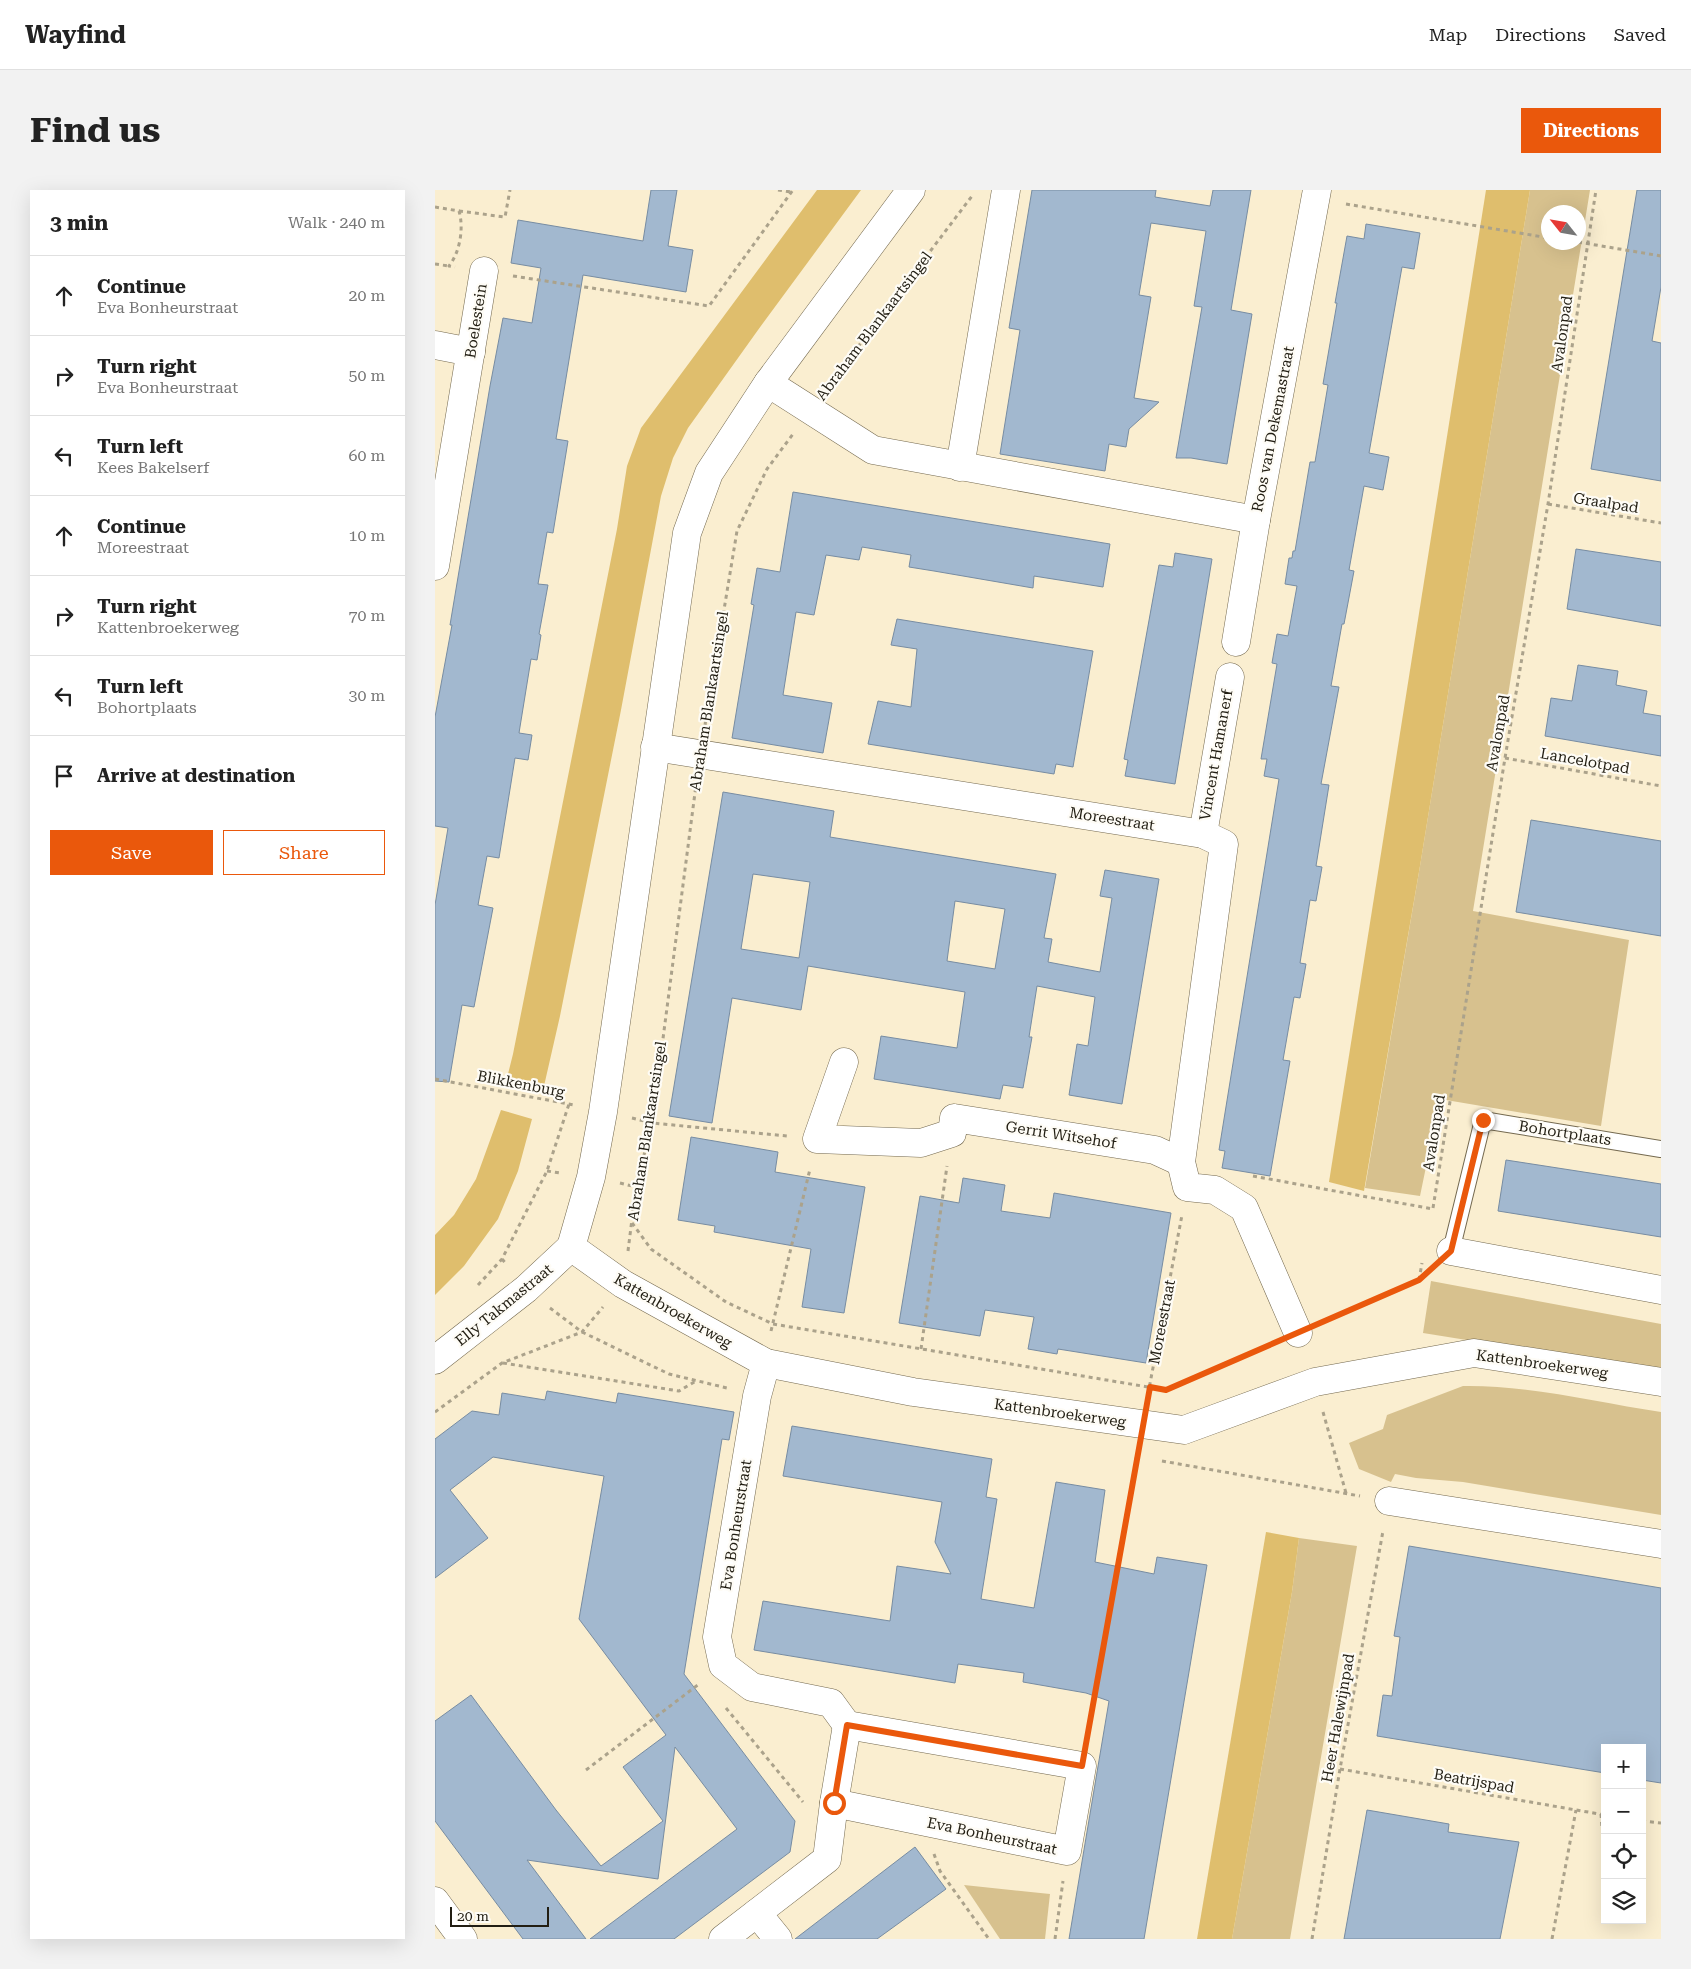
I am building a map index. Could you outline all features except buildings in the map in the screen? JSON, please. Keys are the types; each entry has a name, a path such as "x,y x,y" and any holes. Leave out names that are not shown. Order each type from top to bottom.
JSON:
{"street":[{"path":"571,1247 591,1177 603,1112 687,533 709,473 768,384 911,190"},
{"path":"960,467 1006,190"},
{"name":"Roos van Dekemastraat","path":"768,384 873,450 1256,520 1316,194"},
{"name":"Boelestein","path":"435,566 484,271"},
{"path":"435,345 471,352"},
{"path":"1236,642 1256,520"},
{"name":"Vincent Hamanerf","path":"1203,834 1230,677"},
{"name":"Moreestraat","path":"655,747 1203,834 1225,844 1184,1175"},
{"path":"817,1139 843,1062"},
{"name":"Gerrit Witsehof","path":"817,1139 921,1144 952,1133 954,1118 1155,1150 1184,1175"},
{"path":"1184,1175 1215,1190 1244,1208 1299,1333"},
{"name":"Kattenbroekerweg","path":"571,1247 623,1284 766,1362 913,1392 1184,1430 1315,1382 1474,1353 1661,1382"},
{"name":"Elly Takmastraat","path":"435,1360 526,1289 571,1247"},
{"path":"1451,1251 1661,1290"},
{"name":"Eva Bonheurstraat","path":"723,1666 717,1637 757,1396 766,1362"},
{"path":"1389,1501 1661,1544"},
{"path":"723,1666 752,1687 831,1703 847,1725 1082,1766"},
{"path":"723,1939 827,1859 847,1725"},
{"name":"Eva Bonheurstraat","path":"834,1803 1067,1851 1082,1766"},
{"path":"435,1902 463,1939"},
{"path":"757,1913 778,1939"}],"lane":[{"name":"Bohortplaats","path":"1451,1251 1483,1120 1661,1149"}],"path":[{"path":"435,207 505,217 510,190"},
{"path":"778,190 792,191"},
{"name":"Abraham Blankaartsingel","path":"623,1284 636,1187 652,1123 700,754 737,531 767,469 977,190"},
{"name":"Avalonpad","path":"1431,1218 1548,504 1596,190"},
{"name":"Boelestein","path":"484,271 709,306 792,191"},
{"path":"1316,194 1541,237"},
{"path":"449,266 456,258 462,221 459,211"},
{"path":"1587,244 1661,256"},
{"path":"435,264 484,271"},
{"name":"Graalpad","path":"1548,504 1661,523"},
{"name":"Lancelotpad","path":"1505,758 1661,786"},
{"name":"Blikkenburg","path":"435,1079 603,1112"},
{"path":"472,1291 502,1259 547,1171 569,1104"},
{"path":"652,1123 817,1139 773,1324 766,1362"},
{"path":"921,1349 952,1133"},
{"name":"Moreestraat","path":"1082,1766 1136,1456 1150,1387 1184,1175"},
{"path":"1249,1175 1433,1209"},
{"path":"632,1223 651,1249 726,1302 773,1324 1166,1390 1419,1280 1451,1251"},
{"path":"1419,1280 1422,1262"},
{"path":"435,1412 502,1363 582,1332"},
{"path":"502,1363 679,1391 696,1381"},
{"path":"1136,1456 1146,1458"},
{"path":"1155,1459 1389,1501"},
{"name":"Heer Halewijnpad","path":"1312,1939 1340,1770 1389,1501"},
{"path":"586,1770 723,1666"},
{"path":"722,1704 830,1835"},
{"name":"Beatrijspad","path":"1340,1770 1601,1815"},
{"path":"1552,1939 1576,1810"},
{"path":"921,1821 940,1871 989,1939"},
{"path":"1646,1822 1661,1824"},
{"path":"1055,1939 1067,1851"}],"shaded area":[{"path":"817,190 861,190 688,428 673,458 661,496 621,710 560,1016 544,1086 525,1084 507,1078 617,529 627,466 641,428"},
{"path":"1486,190 1530,190 1420,866 1364,1191 1329,1182"},
{"path":"1530,190 1590,190 1586,215 1586,205 1541,205 1541,250 1580,250 1473,911 1629,940 1601,1126 1440,1099 1420,1196 1365,1188 1420,866"},
{"path":"501,1110 532,1119 518,1171 498,1219 464,1266 435,1295 435,1235 454,1215 476,1179"},
{"path":"1431,1281 1661,1324 1661,1371 1423,1333"},
{"path":"1463,1386 1488,1386 1538,1391 1661,1412 1661,1515 1463,1482 1416,1478 1395,1474 1391,1482 1359,1469 1349,1443 1383,1429 1387,1415"},
{"path":"1266,1532 1299,1538 1292,1592 1232,1939 1197,1939"},
{"path":"1299,1538 1357,1546 1290,1939 1232,1939 1292,1592"},
{"path":"964,1885 1050,1894 1045,1939 1000,1939"}],"route":[{"path":"834,1803 847,1725 1082,1766 1136,1456 1150,1387 1166,1390 1419,1280 1451,1251 1483,1120"}]}
